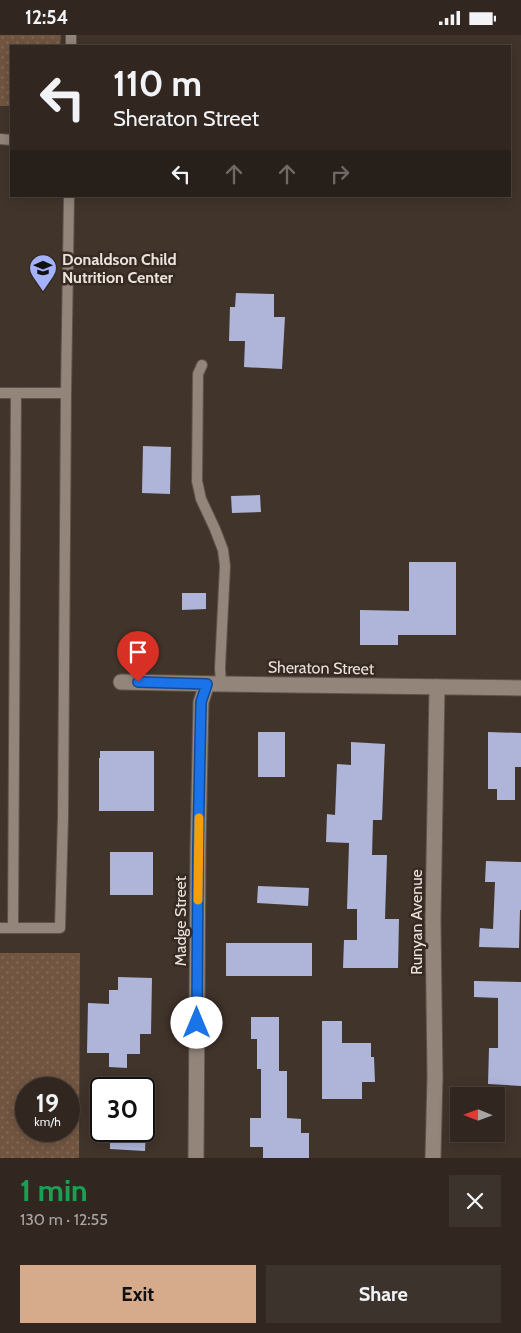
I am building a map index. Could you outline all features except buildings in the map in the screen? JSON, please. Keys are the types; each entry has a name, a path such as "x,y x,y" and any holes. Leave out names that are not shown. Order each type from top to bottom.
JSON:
{"street":[{"name":"Sheraton Street","path":"121,682 521,688"},
{"name":"Madge Street","path":"196,1158 201,702 214,684"},
{"name":"Runyan Avenue","path":"433,1158 435,1066 433,921 437,687"}],"lane":[{"path":"0,928 60,928 63,817 69,197"},
{"path":"202,365 198,374 197,481 201,499 222,550 225,566 220,667 214,684"},
{"path":"0,393 66,393"},
{"path":"13,928 16,393"}],"shaded area":[{"path":"0,35 61,35 60,45 10,45 10,106 0,106"},
{"path":"0,953 80,953 79,1077 15,1077 15,1142 79,1142 79,1158 0,1158"}],"slow traffic":[{"path":"198,900 199,818"}],"place":[{"name":"Donaldson Child Nutrition Center","path":"43,292"}],"route":[{"path":"138,682 207,684 201,702 197,1023"}]}
